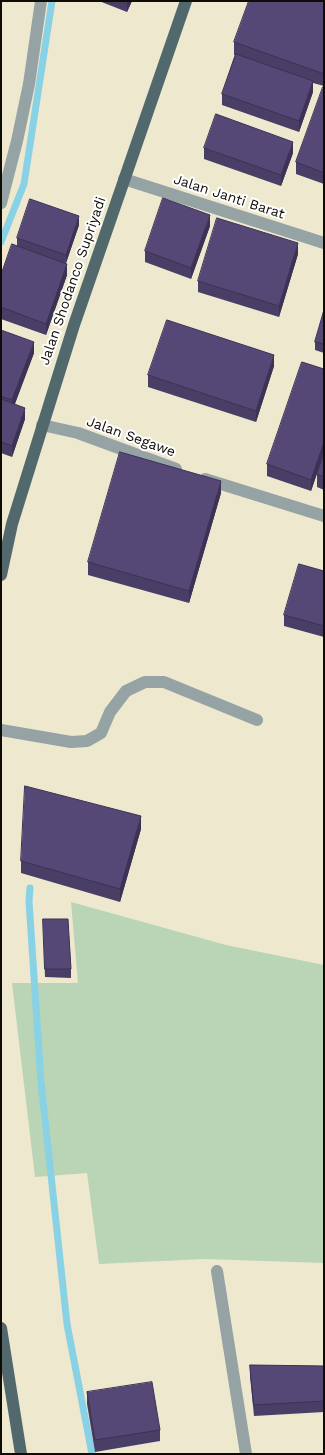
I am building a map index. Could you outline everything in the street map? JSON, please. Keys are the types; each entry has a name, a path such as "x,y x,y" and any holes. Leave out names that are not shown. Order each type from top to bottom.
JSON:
{"main road":[{"name":"Jalan Shodanco Supriyadi","path":"1,575 12,524 76,317 186,1"},
{"path":"1,1328 21,1454"}],"street":[{"path":"1,203 17,141 29,84 41,1"},
{"name":"Jalan Janti Barat","path":"124,179 324,243"},
{"name":"Jalan Segawe","path":"42,425 78,433 189,474 324,516"},
{"path":"1,730 71,742 87,741 101,733 110,712 126,691 145,682 164,682 257,720"},
{"path":"217,1271 246,1454"}],"green space":[{"path":"71,902 226,945 324,965 324,1263 204,1259 99,1264 87,1173 35,1177 12,983 78,983"}],"building":[{"path":"249,1 324,1 324,74 234,42"},
{"path":"236,54 313,81 299,121 222,94"},
{"path":"324,87 324,173 296,162"},
{"path":"216,114 293,142 281,175 204,148"},
{"path":"163,198 210,215 191,268 145,251"},
{"path":"30,199 79,216 66,255 17,238"},
{"path":"217,218 298,243 279,306 198,281"},
{"path":"12,244 67,264 46,324 1,307 1,275"},
{"path":"324,310 324,344 315,342"},
{"path":"167,320 274,355 256,411 148,375"},
{"path":"1,330 34,342 12,400 1,396"},
{"path":"302,362 324,369 324,442 311,480 267,464"},
{"path":"1,399 25,408 12,446 1,442"},
{"path":"120,452 221,481 189,591 88,562"},
{"path":"324,455 324,477 317,474"},
{"path":"299,564 324,571 324,626 284,615"},
{"path":"25,786 141,816 120,889 21,861"},
{"path":"43,919 68,919 71,969 45,969"},
{"path":"250,1365 324,1366 324,1401 254,1405"},
{"path":"152,1382 160,1430 95,1440 87,1392"}],"waterway":[{"path":"1,242 24,184 52,1"},
{"path":"30,888 29,901 41,1082 67,1324 92,1454"}]}
